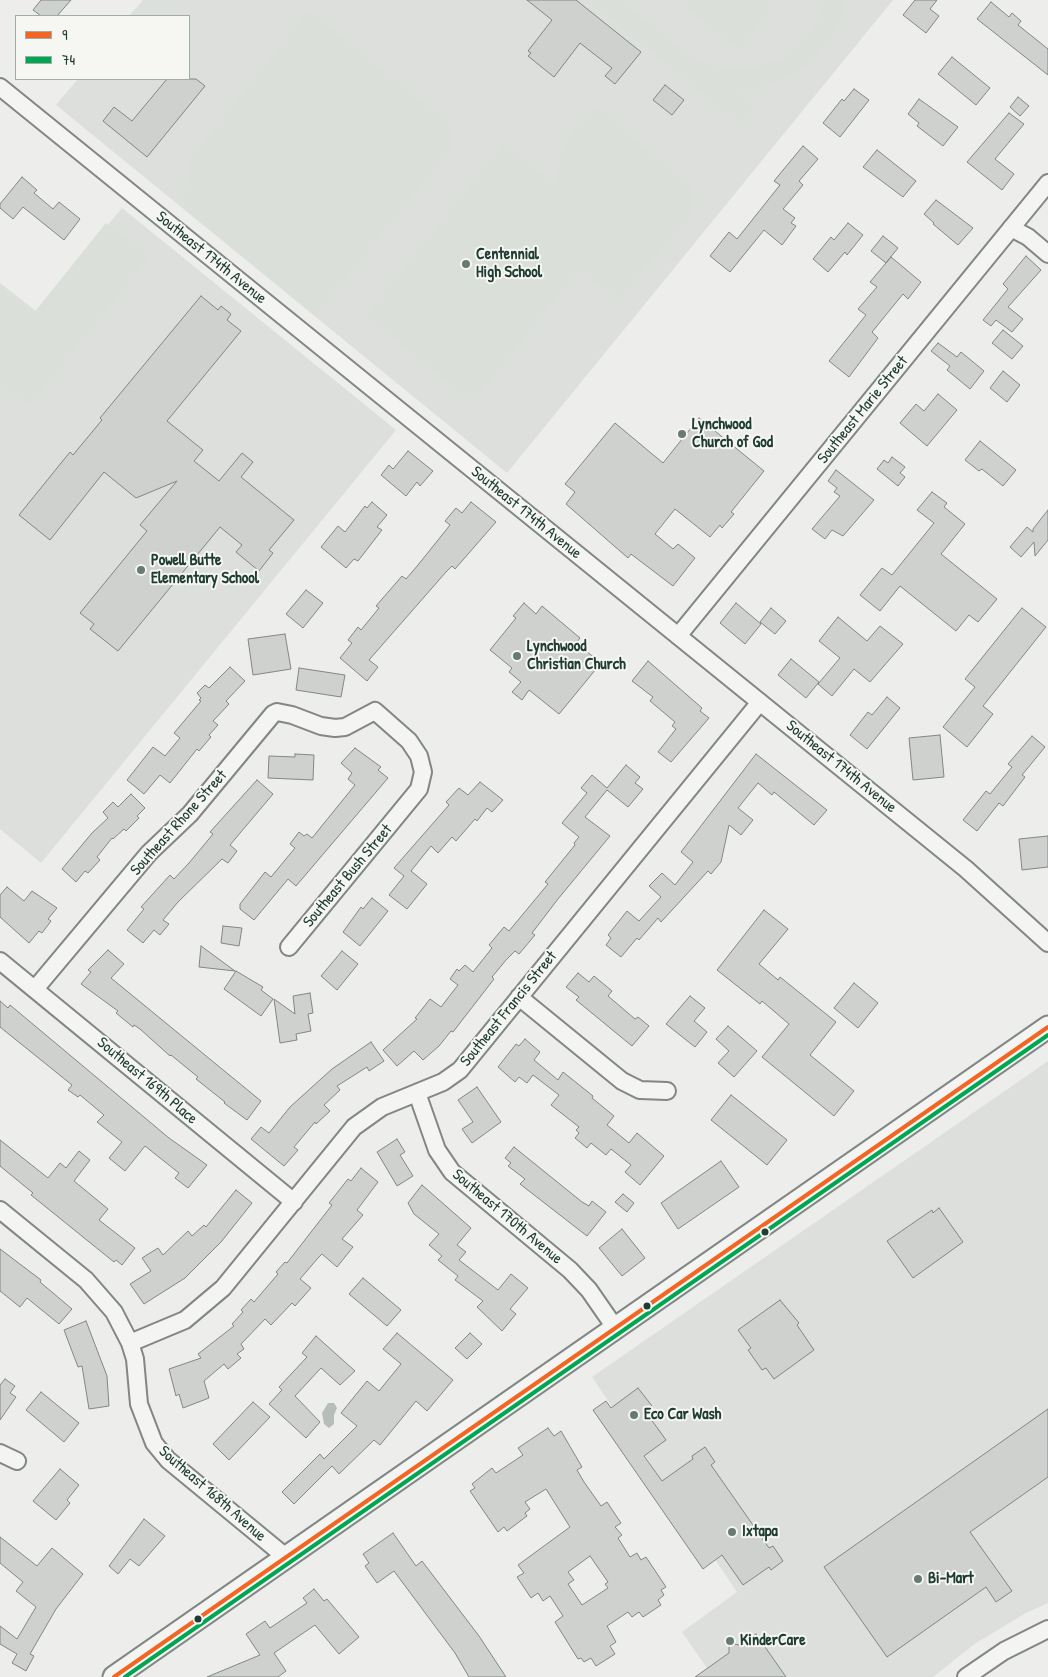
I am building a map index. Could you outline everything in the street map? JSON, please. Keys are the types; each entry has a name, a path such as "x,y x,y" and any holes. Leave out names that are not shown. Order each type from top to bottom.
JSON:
{"main road":[{"path":"114,1677 1048,1027"}],"street":[{"name":"Southeast 174th Avenue","path":"0,87 977,878 1048,943"},
{"name":"Southeast Marie Street","path":"678,636 1048,184"},
{"path":"1011,228 1028,237 1048,254"},
{"name":"Southeast Francis Street","path":"130,1343 185,1320 202,1308 223,1288 354,1127 382,1107 443,1082 460,1070 760,702"},
{"name":"Southeast Rhone Street","path":"35,989 149,853 190,814 272,714 277,712 292,715 321,726 335,728 345,727 375,711 409,741 419,756 423,772 419,789 407,805"},
{"name":"Southeast Bush Street","path":"289,947 407,805"},
{"name":"Southeast 169th Place","path":"0,961 294,1202"},
{"path":"519,997 622,1081 640,1090 667,1092"},
{"name":"Southeast 170th Avenue","path":"417,1093 437,1150 452,1172 570,1270 589,1290 616,1329"},
{"name":"Southeast 168th Avenue","path":"0,1210 102,1296 114,1312 130,1343 134,1359 139,1404 154,1443 168,1460 286,1558"},
{"path":"0,1453 17,1461"},
{"path":"966,1677 1004,1651 1048,1628"}],"shaded area":[{"name":"Centennial High School","path":"143,0 893,0 507,473 56,105 77,80 190,80 190,15 130,15"},
{"path":"587,0 619,0 694,59 708,65 740,70 756,68 785,57 809,36 818,22 826,0 846,0 835,32 811,62 796,73 778,82 760,87 730,89 753,108 740,123"},
{"path":"677,0 777,0 738,49"},
{"path":"309,11 450,125 453,146 315,315 185,209 188,162"},
{"path":"595,106 692,189 694,211 618,298 587,276 580,268 473,402 366,316 504,144 555,185 556,171 570,135"},
{"name":"Powell Butte Elementary School","path":"122,208 396,430 41,863 0,829 0,283 36,311"},
{"path":"106,223 149,257 29,405 0,382 0,288 33,314"},
{"path":"1048,1061 1048,1603 1026,1613 976,1643 933,1677 713,1677 682,1632 737,1592 592,1377"},
{"path":"328,1403 334,1403 337,1408 334,1415 334,1424 329,1428 324,1424 322,1413"}],"building":[{"path":"41,0 71,0 58,15 40,15 33,10"},
{"path":"527,0 576,0 641,52 615,84 605,76 612,68 580,43 554,77 528,56 531,53 528,51 552,20"},
{"path":"915,0 937,0 930,9 939,16 926,33 903,15"},
{"path":"991,2 1009,17 1012,13 1021,21 1018,25 1048,49 1048,75 977,19"},
{"path":"952,57 990,88 976,105 938,74"},
{"path":"196,79 205,86 147,157 103,121 114,107 132,121 166,80"},
{"path":"665,85 684,100 672,115 653,100"},
{"path":"854,89 869,100 840,137 823,123 842,99 844,101"},
{"path":"1018,97 1029,106 1020,116 1010,107"},
{"path":"919,99 958,127 943,146 917,126 919,123 908,114"},
{"path":"1009,113 1024,124 995,159 1014,174 1002,190 967,162"},
{"path":"803,146 818,159 799,181 803,185 783,209 795,218 791,223 796,226 782,245 764,230 730,272 710,256 729,232 737,239 780,185 774,181"},
{"path":"877,150 916,181 903,197 863,167"},
{"path":"22,177 37,190 34,193 53,209 59,202 80,219 64,240 23,207 13,219 0,208 0,204"},
{"path":"936,200 973,228 958,245 924,214"},
{"path":"848,223 863,235 847,255 845,252 828,272 813,259 831,237 834,240"},
{"path":"883,236 898,248 886,263 871,251"},
{"path":"1026,256 1041,270 1008,307 1023,319 1012,332 996,320 991,326 983,320 1008,289 1003,284"},
{"path":"891,257 921,282 908,299 903,294 872,332 878,338 849,377 829,361 866,315 858,309 877,287 870,282"},
{"path":"201,296 218,310 221,306 231,314 227,320 241,331 167,421 203,450 194,461 219,481 242,453 253,462 241,477 294,520 269,550 273,553 259,571 236,552 242,545 220,527 118,651 90,629 94,624 80,613 147,531 140,525 177,481 136,498 104,472 50,540 19,515 70,452 73,455 102,420 100,418"},
{"path":"1003,330 1023,346 1012,359 992,343"},
{"path":"938,343 957,357 961,352 984,371 970,389 947,370 950,366 931,351"},
{"path":"1003,371 1020,385 1007,402 990,388"},
{"path":"938,394 957,410 927,446 900,423 916,404 924,411"},
{"path":"699,418 764,471 731,512 734,514 722,528 720,525 710,537 675,509 655,534 673,549 678,544 695,558 673,586 631,554 628,558 566,504 575,492 565,484 615,423 663,463"},
{"path":"980,441 1016,470 1003,486 982,469 979,471 965,460"},
{"path":"408,451 433,471 420,486 417,482 406,496 381,475 389,465 393,469"},
{"path":"892,457 905,467 900,473 905,477 898,486 877,469 884,460 888,463"},
{"path":"836,470 874,500 843,536 832,530 825,539 812,529 840,496 834,492 837,488 828,481"},
{"path":"932,492 947,503 944,507 965,524 941,554 997,599 978,622 969,615 956,631 900,586 880,611 860,595 882,568 892,575 934,523 917,510"},
{"path":"372,502 387,515 377,527 382,530 358,561 354,559 346,568 321,547 338,526 345,532 365,506 367,508"},
{"path":"471,502 496,522 455,569 452,566 446,572 369,660 378,667 367,681 340,658 352,643 348,640 358,627 361,630 379,608 376,606 402,576 406,579 418,565 450,525 445,521 456,508 462,513"},
{"path":"1048,510 1048,540 1035,556 1034,542 1021,557 1010,547 1027,527 1033,532 1033,529"},
{"path":"306,590 323,603 303,628 286,614"},
{"name":"Lynchwood Christian Church","path":"524,603 536,614 542,606 580,638 576,643 601,663 559,714 529,690 522,700 512,692 521,682 509,672 512,668 490,650 516,618 513,616"},
{"path":"736,603 761,624 745,644 720,623"},
{"path":"771,608 786,621 775,634 760,622"},
{"path":"1022,608 1046,627 983,706 993,714 967,747 943,727 975,687 965,679"},
{"path":"838,617 867,641 880,626 903,644 870,682 854,669 832,696 818,684 840,658 819,641"},
{"path":"285,634 291,669 253,675 248,639"},
{"path":"791,659 819,682 806,698 778,675"},
{"path":"648,661 702,708 700,711 709,718 671,762 658,752 676,729 672,726 675,722 650,701 653,697 632,681"},
{"path":"230,667 245,681 226,701 229,704 213,721 218,725 209,735 211,737 199,751 197,749 170,783 160,775 144,794 127,780 153,747 165,756 180,738 174,733 201,701 197,693 205,685 209,688"},
{"path":"299,668 345,675 341,697 296,690"},
{"path":"887,697 900,708 867,749 850,735 868,712 872,715"},
{"path":"940,735 944,777 913,780 909,738"},
{"path":"1032,736 1045,747 1022,775 1025,777 1003,806 999,803 977,831 963,820 986,791 990,794 1012,767 1008,764"},
{"path":"355,748 381,767 378,770 388,778 296,886 288,879 254,920 240,909 240,904 265,872 271,877 295,848 290,844 299,832 304,836 307,834 312,838 355,785 348,779 352,773 341,763"},
{"path":"295,754 314,755 313,780 268,778 269,756 295,757"},
{"path":"756,754 827,810 814,825 774,792 772,795 758,783 738,808 753,820 741,835 729,825 721,862 711,874 708,871 661,922 658,918 621,957 606,945 611,938 608,935 627,911 639,921 661,897 649,886 662,873 675,885 693,862 681,852"},
{"path":"626,765 640,777 635,783 643,789 628,807 607,790 585,817 610,836 532,933 535,935 519,954 515,951 506,960 492,977 494,979 453,1032 451,1031 439,1046 423,1060 414,1051 397,1066 383,1050 417,1019 415,1018 430,999 441,1007 458,985 450,979 457,969 459,971 465,965 473,972 492,948 489,945 504,927 509,931 548,884 545,882 575,845 574,843 579,837 562,823 587,793 581,788 592,775 607,788"},
{"path":"257,780 273,794 230,845 237,851 228,863 222,859 178,902 163,920 169,924 160,935 154,930 143,943 127,930 144,909 141,907 170,875 174,879 189,863 213,834 210,832"},
{"path":"480,782 503,800 492,812 487,808 477,821 475,819 456,841 452,837 438,853 431,846 411,871 427,884 407,909 389,895 404,876 394,868 449,805 446,802 459,788 468,795"},
{"path":"131,794 145,808 137,816 139,818 126,831 124,829 112,838 97,857 100,860 88,873 85,871 76,882 62,869 92,833 108,818 103,812 113,802 118,807"},
{"path":"1048,836 1048,867 1022,870 1019,839"},
{"path":"7,887 24,901 32,891 57,908 48,919 51,921 42,933 39,931 29,943 0,917 0,895"},
{"path":"372,898 388,911 360,946 343,932 361,907 363,909"},
{"path":"764,910 788,929 759,964 778,980 780,977 836,1022 810,1055 854,1091 834,1116 762,1057 789,1024 762,1001 760,1004 717,970"},
{"path":"223,926 242,928 239,946 221,943"},
{"path":"201,946 235,971 199,967"},
{"path":"108,950 124,964 111,978 261,1101 247,1120 224,1103 196,1079 198,1077 170,1056 140,1029 134,1025 133,1027 116,1013 118,1011 81,984 91,972 88,970"},
{"path":"342,951 358,964 337,990 321,976"},
{"path":"236,971 263,987 261,990 273,999 261,1016 224,989"},
{"path":"578,973 589,982 594,976 612,991 608,996 635,1019 638,1017 649,1026 632,1046 576,1000 579,997 566,987"},
{"path":"854,983 878,1003 858,1028 834,1008"},
{"path":"310,993 313,1013 308,1014 311,1031 296,1034 297,1040 280,1043 274,999 295,1014 293,996"},
{"path":"690,996 705,1008 694,1021 707,1032 695,1047 666,1024"},
{"path":"0,1001 8,1008 10,1005 169,1138 207,1165 188,1188 175,1178 179,1173 145,1146 125,1171 109,1158 122,1142 97,1122 104,1115 80,1095 78,1097 68,1090 72,1085 0,1027"},
{"path":"728,1026 757,1051 734,1077 718,1063 729,1051 716,1039"},
{"path":"525,1039 540,1052 534,1060 558,1080 563,1072 614,1116 607,1125 629,1143 637,1133 664,1156 640,1185 625,1172 631,1165 611,1149 606,1155 591,1143 587,1148 575,1138 579,1133 576,1130 579,1127 551,1105 559,1095 533,1075 527,1083 519,1077 515,1082 498,1067 516,1044 519,1046"},
{"path":"371,1042 384,1061 369,1071 367,1067 337,1086 340,1090 324,1105 330,1111 316,1124 315,1122 294,1147 298,1150 284,1166 251,1139 261,1127 269,1133 290,1107 332,1069"},
{"path":"477,1087 501,1122 472,1143 462,1129 473,1122 458,1100"},
{"path":"731,1095 787,1140 767,1165 711,1120"},
{"path":"397,1139 405,1152 400,1155 413,1176 397,1186 377,1152"},
{"path":"0,1140 48,1178 60,1163 66,1168 79,1151 90,1160 74,1181 108,1209 99,1220 135,1248 122,1265 116,1260 114,1262 31,1195 33,1193 0,1166"},
{"path":"514,1147 582,1202 589,1206 592,1201 606,1212 587,1236 520,1184 525,1179 508,1166 511,1163 505,1158"},
{"path":"721,1161 739,1187 678,1229 661,1203"},
{"path":"361,1168 378,1182 357,1210 363,1215 342,1239 353,1247 337,1267 322,1254 300,1279 311,1288 295,1306 292,1303 271,1325 265,1319 241,1344 244,1349 237,1354 241,1358 228,1369 224,1364 204,1381 209,1398 183,1408 179,1394 176,1396 169,1369 201,1358 198,1354 234,1326 232,1324 243,1312 241,1310 251,1299 254,1302 278,1274 276,1272 285,1262 287,1263 332,1205 329,1203 348,1179 351,1181"},
{"path":"422,1185 471,1228 457,1245 466,1252 459,1260 498,1290 511,1274 528,1288 510,1309 516,1314 502,1331 477,1307 483,1301 455,1280 458,1276 438,1260 442,1256 429,1245 439,1234 414,1214 408,1203"},
{"path":"236,1190 252,1203 221,1242 185,1278 144,1304 130,1284 151,1271 142,1258 158,1248 163,1255 188,1231 192,1236 204,1225 206,1227"},
{"path":"623,1194 634,1203 627,1212 615,1202"},
{"path":"939,1208 963,1242 913,1278 887,1241 932,1210 933,1213"},
{"path":"622,1229 645,1258 622,1276 599,1248"},
{"path":"0,1249 41,1280 40,1282 72,1309 59,1324 27,1298 20,1307 0,1291"},
{"path":"363,1278 401,1310 387,1326 349,1294"},
{"path":"780,1300 799,1323 797,1325 814,1350 774,1379 766,1368 762,1370 748,1350 751,1348 738,1330"},
{"path":"86,1321 107,1376 109,1406 89,1409 82,1366 78,1367 64,1330"},
{"path":"397,1333 453,1380 427,1411 416,1401 380,1445 374,1440 339,1474 332,1466 294,1504 282,1492 320,1454 324,1459 357,1426 341,1413 367,1381 379,1391 401,1364 383,1349"},
{"path":"470,1333 482,1344 467,1359 455,1348"},
{"path":"316,1336 355,1371 340,1385 321,1368 295,1396 320,1422 306,1438 269,1404 282,1390 279,1387 307,1357 302,1353"},
{"path":"5,1379 15,1386 10,1393 16,1397 0,1420 0,1385"},
{"path":"638,1388 652,1406 645,1411 666,1440 644,1456 662,1481 693,1459 692,1456 705,1447 715,1462 711,1465 769,1548 773,1546 783,1561 771,1570 769,1567 743,1585 722,1555 703,1569 593,1410 606,1401 611,1408"},
{"path":"41,1392 79,1423 64,1442 26,1410"},
{"path":"253,1402 270,1417 229,1460 213,1444"},
{"name":"Bi-Mart","path":"1048,1409 1048,1477 970,1532 1012,1591 996,1602 986,1587 887,1657 824,1567"},
{"path":"548,1428 554,1436 561,1431 582,1467 577,1470 584,1482 601,1506 607,1502 621,1523 615,1527 622,1535 618,1538 630,1557 637,1553 641,1560 646,1557 666,1587 661,1590 664,1595 658,1600 661,1605 643,1617 639,1612 632,1617 628,1612 607,1626 616,1642 610,1646 615,1654 596,1666 591,1658 584,1662 581,1658 578,1659 555,1622 563,1616 550,1596 543,1601 538,1593 531,1598 517,1577 524,1573 518,1565 570,1527 546,1489 525,1502 530,1509 525,1513 527,1516 507,1531 504,1527 498,1532 470,1491 475,1488 472,1484 492,1468 496,1473 523,1455 518,1448","holes":["590,1556 608,1582 605,1584 608,1588 582,1605 568,1584 574,1580 568,1572"]},
{"path":"60,1469 79,1485 67,1500 70,1503 56,1520 33,1501"},
{"path":"144,1519 165,1536 139,1566 130,1559 118,1574 109,1566"},
{"path":"393,1533 416,1566 422,1561 479,1636 506,1677 469,1677 455,1653 394,1571 377,1583 365,1566 369,1563 363,1554"},
{"path":"0,1537 37,1566 52,1548 83,1574 56,1609 30,1654 34,1656 26,1671 12,1663 17,1654 0,1644 0,1626 17,1639 36,1607 16,1591 23,1582 0,1563"},
{"path":"314,1589 324,1601 327,1599 359,1637 339,1654 315,1625 274,1653 286,1671 278,1677 207,1677 260,1655 246,1634 265,1621 270,1628 307,1603 303,1598"},
{"path":"756,1634 786,1677 695,1677 729,1653 729,1643 739,1645"}],"transit line":[{"name":"9","path":"114,1677 1048,1027"},
{"name":"74","path":"125,1677 1048,1035"}],"place":[{"name":"Centennial High School","path":"466,264"},
{"name":"Lynchwood Church of God","path":"682,434"},
{"name":"Powell Butte Elementary School","path":"141,570"},
{"name":"Lynchwood Christian Church","path":"517,656"},
{"name":"Eco Car Wash","path":"634,1415"},
{"name":"Ixtapa","path":"732,1532"},
{"name":"Bi-Mart","path":"918,1579"},
{"name":"KinderCare","path":"730,1641"}]}
